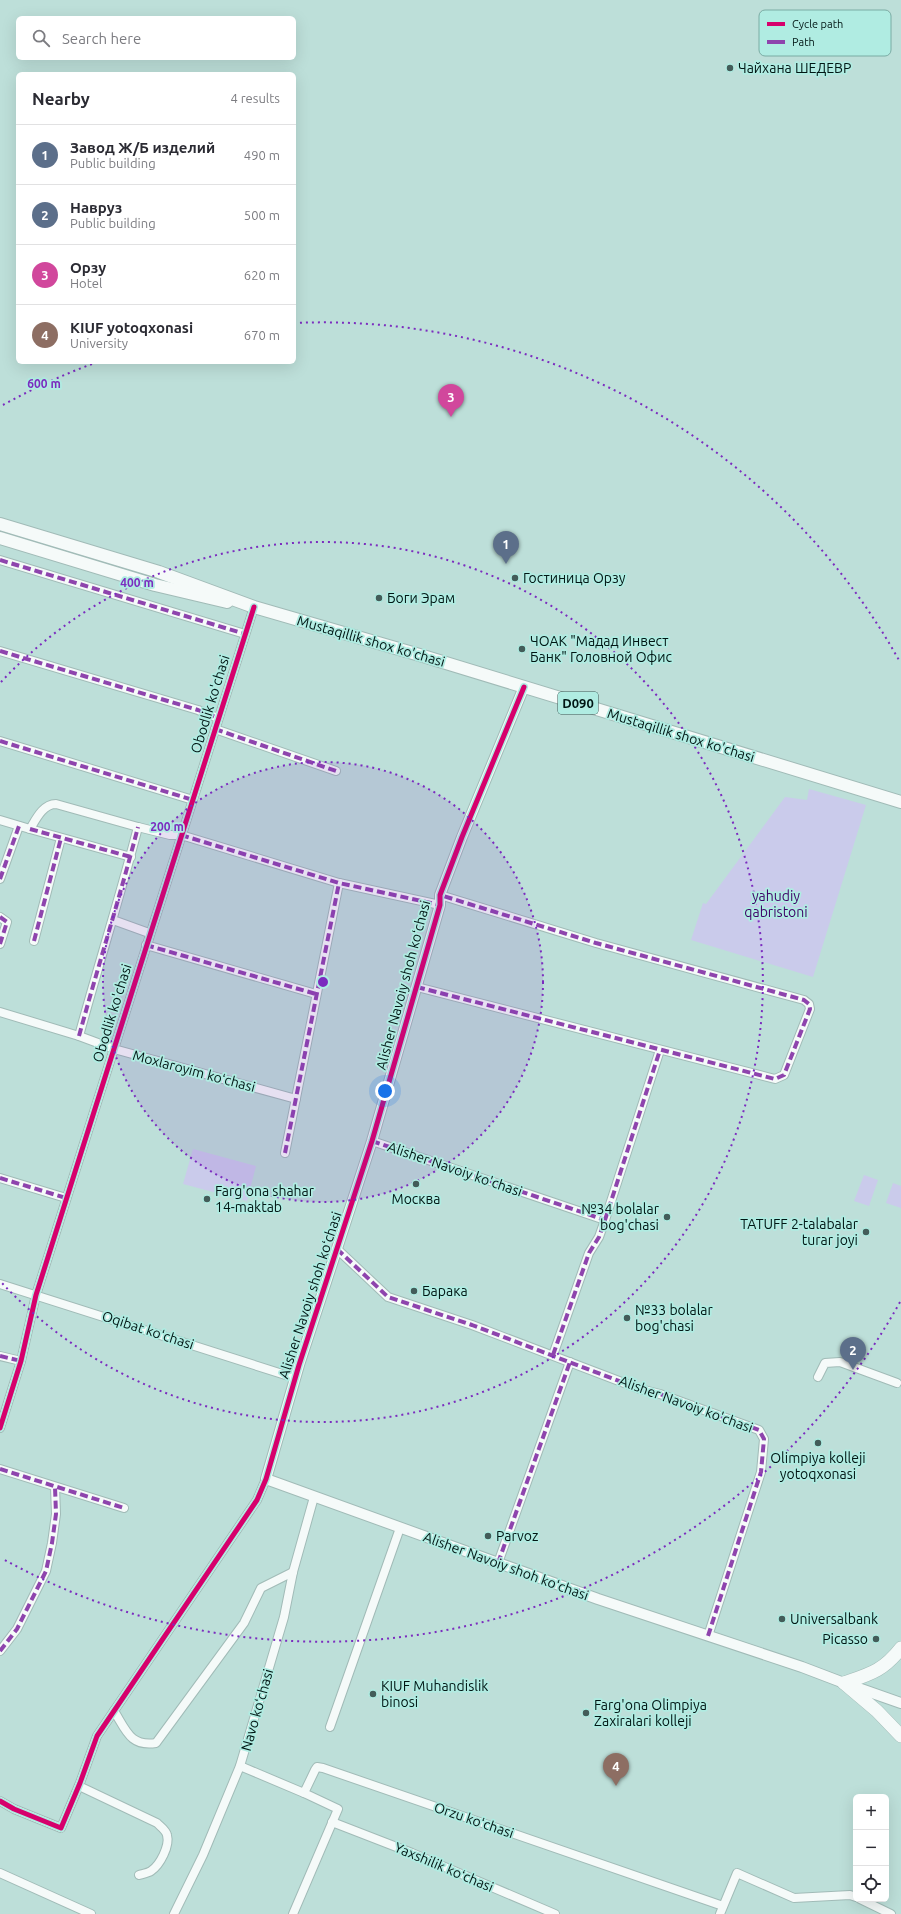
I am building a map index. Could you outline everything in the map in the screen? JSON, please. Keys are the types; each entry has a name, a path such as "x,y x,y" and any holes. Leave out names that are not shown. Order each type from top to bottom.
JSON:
{"highway":[{"path":"901,1648 892,1660 881,1669 844,1683 876,1711 901,1736"}],"main road":[{"name":"Mustaqillik shox ko'chasi","path":"0,524 159,572 254,607 524,687 901,802"},
{"name":"Mustaqillik shox ko'chasi","path":"0,538 155,585 207,599 254,607"}],"street":[{"path":"0,560 245,634"},
{"name":"Obodlik ko'chasi","path":"0,1428 21,1362 36,1295 66,1198 114,1049 149,933 254,607"},
{"name":"Obodlik ko'chasi","path":"0,651 198,710 218,718"},
{"name":"Alisher Navoiy shoh koʻchasi","path":"524,687 462,837 440,900 417,987 372,1141 295,1378 266,1480 498,1563 802,1667 901,1703"},
{"path":"215,730 336,771"},
{"path":"0,741 193,800"},
{"path":"30,829 44,808 50,804 56,804 170,835 181,835 339,882 440,900 596,942 804,1000 809,1004 810,1009 784,1075 775,1079 417,987"},
{"path":"0,820 130,857"},
{"path":"0,880 20,826"},
{"path":"79,1036 99,961 113,920 138,827"},
{"path":"34,941 61,838"},
{"path":"285,1152 339,882"},
{"path":"0,917 7,922 0,944"},
{"path":"113,920 149,933"},
{"path":"146,944 316,994"},
{"name":"Moxlaroyim koʻchasi","path":"0,1012 79,1036 114,1049 296,1100"},
{"path":"554,1355 589,1253 599,1238 660,1050"},
{"name":"Alisher Navoiy ko'chasi","path":"372,1141 605,1220"},
{"path":"0,1178 66,1198"},
{"name":"Alisher Navoiy ko'chasi","path":"337,1249 388,1297 472,1325 640,1389 660,1394 758,1430 764,1438 761,1472 708,1636"},
{"name":"Oqibat koʻchasi","path":"0,1284 295,1378"},
{"path":"0,1356 21,1362"},
{"path":"498,1563 570,1362"},
{"path":"818,1377 825,1363 840,1362 897,1383"},
{"path":"0,1469 124,1508"},
{"path":"0,1801 14,1809 61,1828 79,1786 97,1736 257,1500 266,1480"},
{"path":"0,1651 17,1629 46,1571 56,1514 55,1487"},
{"name":"Navo koʻchasi","path":"174,1914 203,1856 240,1766 284,1617 293,1572 314,1497"},
{"path":"330,1727 400,1528"},
{"path":"114,1711 133,1740 145,1745 156,1743 244,1623 261,1588 293,1572"},
{"path":"240,1766 304,1792 338,1809 292,1914"},
{"name":"Orzu koʻchasi","path":"304,1792 315,1770 320,1767 722,1910"},
{"path":"79,1786 147,1818 165,1830 168,1836 161,1860 151,1871 139,1875"},
{"name":"Yaxshilik koʻchasi","path":"332,1822 412,1853 555,1914"},
{"path":"0,1873 75,1911 91,1914"},
{"path":"722,1910 737,1873 794,1898 850,1894 853,1896"},
{"path":"866,1902 891,1914"}],"green space":[{"name":"yahudiy qabristoni","path":"809,789 866,805 813,977 691,940 703,903 706,904 785,797 807,800"},
{"path":"193,1149 256,1166 247,1201 183,1184"},
{"path":"864,1175 878,1180 869,1206 854,1201"},
{"path":"893,1183 901,1186 901,1208 886,1203"}],"marked path":[{"path":"0,560 245,634"},
{"path":"0,651 198,710 218,718"},
{"path":"215,729 336,771"},
{"path":"0,741 193,800"},
{"path":"0,879 19,826"},
{"path":"79,1036 138,827"},
{"path":"30,829 131,857"},
{"path":"181,835 339,883 440,905"},
{"path":"34,941 61,838"},
{"path":"285,1153 339,883"},
{"path":"417,987 775,1079 784,1075 810,1009 809,1004 804,1000 596,943 440,895"},
{"path":"0,917 7,922 0,944"},
{"path":"146,945 316,994"},
{"path":"553,1355 589,1253 599,1237 605,1220 660,1050"},
{"path":"372,1141 605,1220"},
{"path":"0,1178 66,1198"},
{"path":"337,1249 388,1297 472,1325 640,1389 660,1394 759,1430 764,1439 761,1472 708,1636"},
{"path":"0,1356 21,1361"},
{"path":"498,1563 570,1362"},
{"path":"0,1469 124,1508"},
{"path":"0,1651 17,1629 46,1571 56,1514 55,1487"}],"cycle path":[{"path":"0,1428 21,1361 36,1295 254,607"},
{"path":"0,1801 14,1809 61,1828 80,1783 97,1736 257,1500 266,1479 299,1365 372,1141 440,905 440,895 462,837 524,687"}],"place":[{"name":"Чайхана ШЕДЕВР","path":"730,68"},
{"name":"Орзу","path":"451,417"},
{"name":"Завод Ж/Б изделий","path":"506,564"},
{"name":"Гостиница Орзу","path":"515,578"},
{"name":"Боги Эрам","path":"379,598"},
{"name":"ЧОАК \"Мадад Инвест Банк\" Головной Офис","path":"522,649"},
{"name":"Москва","path":"416,1184"},
{"name":"Farg'ona shahar 14-maktab","path":"207,1199"},
{"name":"№34 bolalar bog'chasi","path":"667,1217"},
{"name":"TATUFF 2-talabalar turar joyi","path":"866,1232"},
{"name":"Барака","path":"414,1291"},
{"name":"№33 bolalar bog'chasi","path":"627,1318"},
{"name":"Навруз","path":"853,1370"},
{"name":"Olimpiya kolleji yotoqxonasi","path":"818,1443"},
{"name":"Parvoz","path":"488,1536"},
{"name":"Universalbank","path":"782,1619"},
{"name":"Picasso","path":"876,1639"},
{"name":"KIUF Muhandislik binosi","path":"373,1694"},
{"name":"Farg'ona Olimpiya Zaxiralari kolleji","path":"586,1713"},
{"name":"KIUF yotoqxonasi","path":"616,1786"}]}
